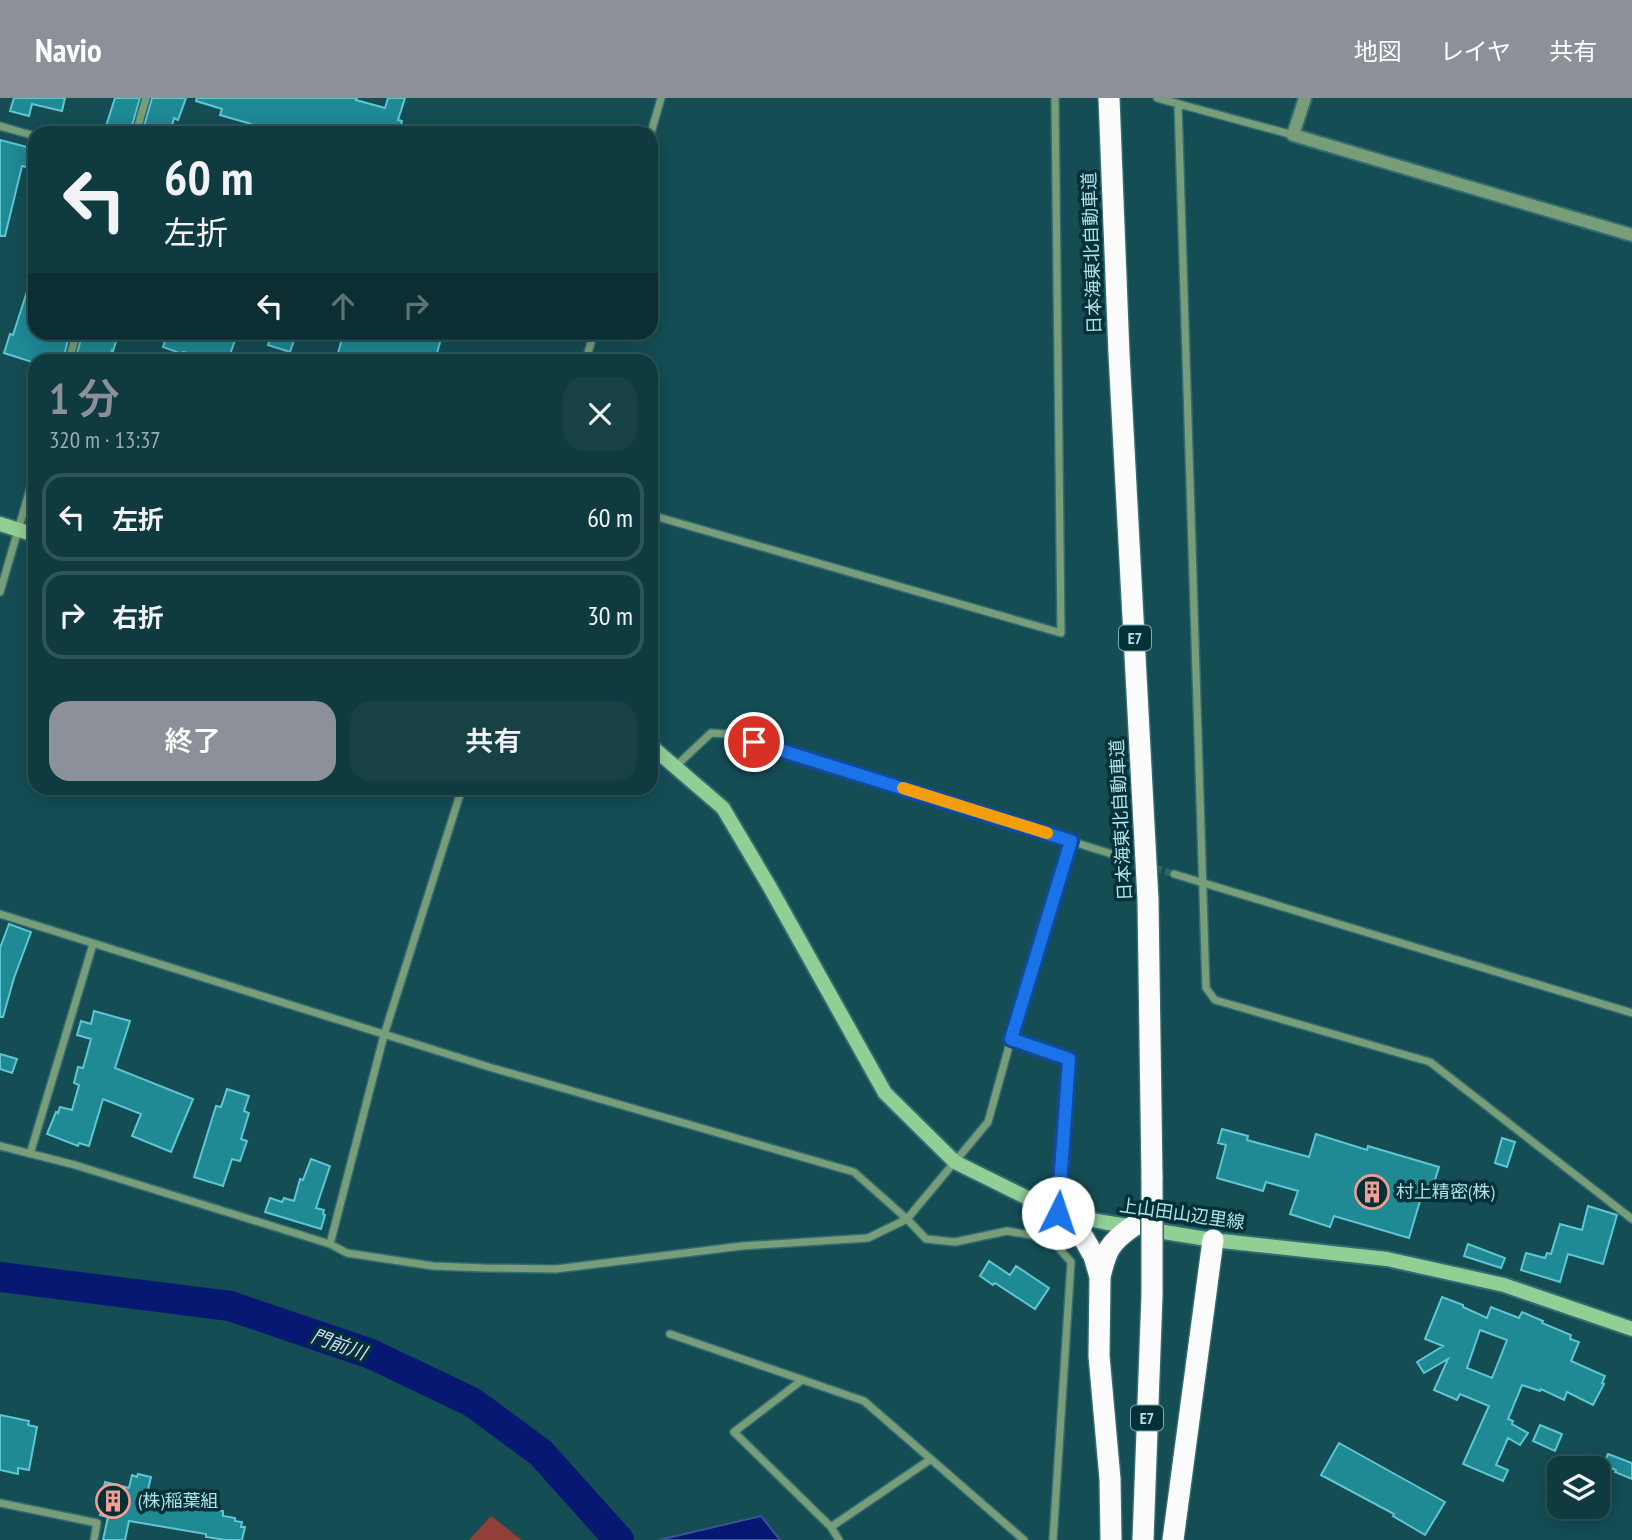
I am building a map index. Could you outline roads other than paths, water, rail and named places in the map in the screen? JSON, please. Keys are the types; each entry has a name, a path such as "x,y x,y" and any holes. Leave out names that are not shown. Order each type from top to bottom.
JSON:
{"highway":[{"name":"日本海東北自動車道","path":"1109,98 1119,354 1148,900 1152,1295 1143,1540"},
{"path":"1058,1213 1083,1237 1094,1256 1100,1277"},
{"path":"1111,1540 1110,1479 1098,1356 1100,1277 1105,1254 1118,1237 1132,1227"},
{"path":"1173,1540 1213,1240"}],"main road":[{"path":"0,524 28,533"},
{"name":"上山田山辺里線","path":"658,752 723,808 885,1093 955,1162 1058,1213 1213,1240 1387,1259 1504,1285 1632,1329"}],"street":[{"path":"138,126 146,98"},
{"path":"653,126 661,98"},
{"path":"658,517 1061,633 1055,98"},
{"path":"1157,98 1293,135 1632,235"},
{"path":"1293,135 1305,98"},
{"path":"1178,104 1206,988 1215,1000 1430,1062 1632,1219"},
{"path":"0,126 28,134"},
{"path":"0,592 28,496"},
{"path":"676,768 711,733 728,734 1115,855"},
{"path":"330,1244 384,1035 460,795"},
{"path":"0,1146 88,1168 330,1244 347,1253 433,1266 556,1269 742,1246 868,1238 907,1219 988,1122 1071,841"},
{"path":"1174,873 1632,1013"},
{"path":"0,914 489,1067 854,1172 926,1239 955,1242 1007,1231 1031,1235 1056,1245 1071,1262 1053,1540"},
{"path":"30,1154 93,943"},
{"path":"1011,1039 1069,1059 1058,1213"},
{"path":"670,1334 864,1401 1024,1540"},
{"path":"802,1380 734,1432 831,1527 839,1540"},
{"path":"831,1527 931,1459"},
{"path":"0,1503 97,1522 94,1540"}],"waterway":[{"name":"門前川","path":"0,1277 230,1306 371,1354 472,1402 541,1453 619,1540"}],"tunnel":[{"path":"1115,855 1174,874"}],"place":[{"name":"村上精密(株)","path":"1372,1192"},
{"name":"(株)稲葉組","path":"113,1501"}]}
